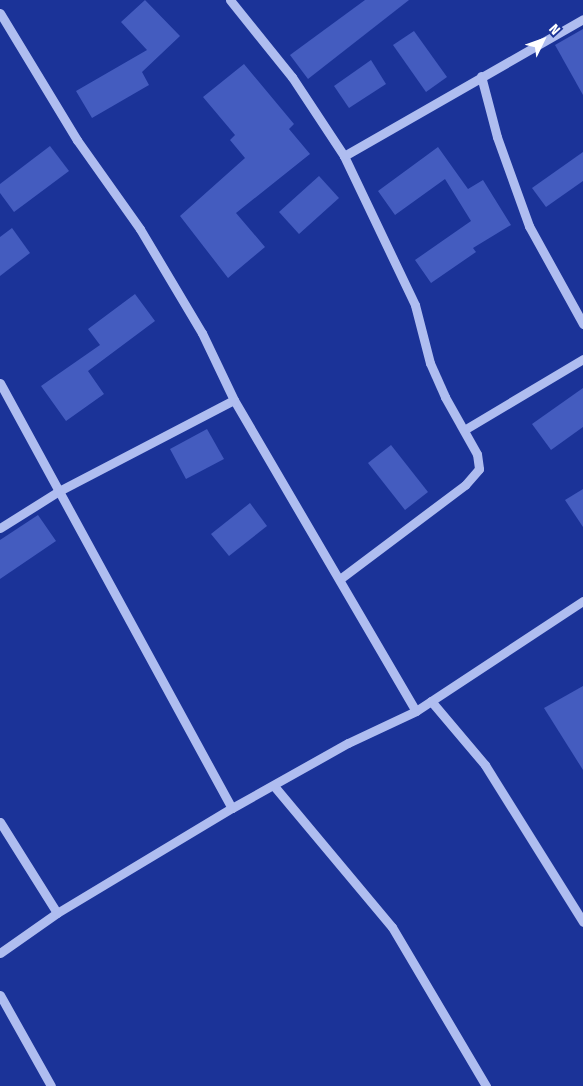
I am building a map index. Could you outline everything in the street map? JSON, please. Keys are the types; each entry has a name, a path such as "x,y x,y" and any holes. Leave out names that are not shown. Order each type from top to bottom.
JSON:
{"street":[{"path":"230,0 292,77 344,156 415,306 430,363 477,454 479,469 465,485 341,578"},
{"path":"0,13 77,140 140,229 202,333 234,400 341,578 416,710"},
{"path":"344,156 481,76 583,20"},
{"path":"481,76 497,137 529,226 583,324"},
{"path":"464,430 583,359"},
{"path":"0,383 232,808"},
{"path":"0,528 59,490 234,400"},
{"path":"0,953 57,913 232,808 348,743 431,701 583,601"},
{"path":"431,701 485,765 583,922"},
{"path":"274,786 392,927 486,1086"},
{"path":"0,822 57,913"},
{"path":"0,995 51,1086"}],"building":[{"path":"145,0 180,36 142,72 149,85 92,118 76,91 147,50 121,22"},
{"path":"365,0 409,0 308,79 290,55"},
{"path":"583,29 583,95 555,45"},
{"path":"414,31 447,77 426,92 393,45"},
{"path":"371,60 386,84 349,108 334,86"},
{"path":"244,64 294,124 289,129 310,154 236,213 265,247 228,278 180,216 245,158 230,140 235,135 203,97"},
{"path":"50,146 69,171 14,212 0,193 0,184"},
{"path":"438,147 468,189 483,180 511,225 473,248 476,252 431,283 415,260 471,221 445,179 395,215 378,191"},
{"path":"583,152 583,181 546,207 532,188"},
{"path":"319,176 339,198 299,234 279,212"},
{"path":"12,228 30,253 0,276 0,237"},
{"path":"135,294 155,321 88,371 104,394 66,421 41,386 100,345 88,329"},
{"path":"583,388 583,427 551,450 532,424"},
{"path":"207,429 224,459 186,479 170,449"},
{"path":"391,445 428,492 405,510 368,463"},
{"path":"583,489 583,527 565,500"},
{"path":"250,503 267,526 229,556 211,534"},
{"path":"38,515 56,541 0,579 0,540"},
{"path":"583,686 583,770 544,708"}]}
